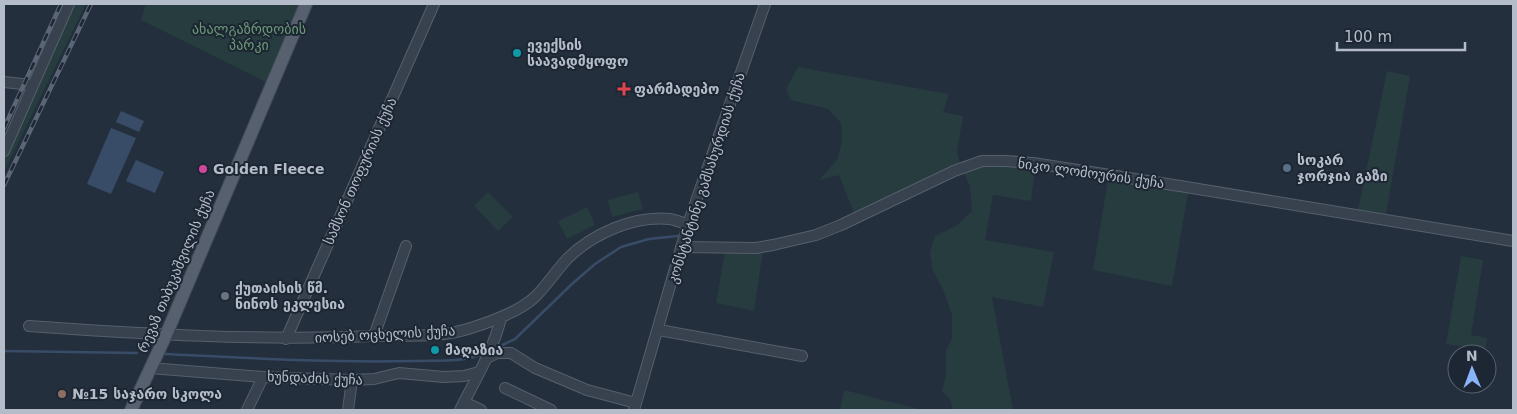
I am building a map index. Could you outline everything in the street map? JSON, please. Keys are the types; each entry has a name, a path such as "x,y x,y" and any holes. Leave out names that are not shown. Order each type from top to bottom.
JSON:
{"main road":[{"name":"რევაზ თაბუკაშვილის ქუჩა","path":"131,410 166,335 306,4"}],"street":[{"path":"4,151 69,4"},
{"name":"სამსონ თოფურიას ქუჩა","path":"286,339 434,4"},
{"name":"კონსტანტინე გამსახურდიას ქუჩა","path":"635,407 659,330 688,224 765,4"},
{"path":"4,82 32,85"},
{"name":"ნიკო ლომოურის ქუჩა","path":"681,247 756,248 816,235 841,226 954,171 982,161 1033,163 1513,241"},
{"name":"იოსებ ოცხელის ქუჩა","path":"29,326 166,335 286,339 434,334 469,329 501,318 534,298 568,259 585,244 606,233 630,222 652,219 671,219 688,224"},
{"path":"374,336 406,246"},
{"path":"481,410 462,406 479,372 489,357 501,318"},
{"path":"659,330 802,356"},
{"path":"489,357 497,353 511,353 535,368 587,390 635,407"},
{"name":"ხუნდაძის ქუჩა","path":"150,368 263,377 352,380 374,380 399,373 464,376 479,372"},
{"path":"247,410 263,377"},
{"path":"348,410 352,380"},
{"path":"505,388 551,410"}],"green space":[{"path":"75,4 86,4 4,172 4,157 37,90"},
{"name":"ახალგაზრდობის პარკი","path":"146,4 300,4 266,82 141,20"},
{"path":"798,67 949,94 943,112 963,116 957,152 960,165 854,213 839,175 819,180 837,160 842,141 841,123 828,109 791,100 786,89"},
{"path":"1387,71 1410,76 1385,220 1357,215"},
{"path":"1036,162 1031,201 993,195 985,240 1054,252 1043,307 992,297 1013,410 953,410 950,399 942,391 946,375 946,350 952,339 952,315 943,289 933,271 930,253 935,236 956,226 972,211 970,186 960,165"},
{"path":"1109,174 1189,187 1172,286 1093,270"},
{"path":"488,192 513,217 498,231 474,206"},
{"path":"638,192 643,209 612,217 608,200"},
{"path":"587,207 595,225 567,239 558,221"},
{"path":"764,244 754,311 716,303 726,246"},
{"path":"1461,256 1483,260 1471,335 1487,338 1486,344 1446,344"},
{"path":"844,390 923,410 840,410"}],"water":[{"path":"121,111 144,121 139,132 116,122"},
{"path":"111,128 136,138 111,194 87,184"},
{"path":"136,160 164,172 155,193 126,181"}],"waterway":[{"path":"494,349 515,339 595,264 621,247 649,239 677,236"},
{"path":"4,351 137,353"},
{"path":"165,354 289,360 440,361 459,360 485,353"}],"railway":[{"path":"4,128 61,4"},
{"path":"4,185 91,4"}],"place":[{"name":"ევექსის საავადმყოფო","path":"517,53"},
{"name":"ფარმადეპო","path":"624,89"},
{"name":"სოკარ ჯორჯია გაზი","path":"1287,168"},
{"name":"Golden Fleece","path":"203,169"},
{"name":"ქუთაისის წმ. ნინოს ეკლესია","path":"225,296"},
{"name":"მაღაზია","path":"435,350"},
{"name":"№15 საჯარო სკოლა","path":"62,394"}]}
